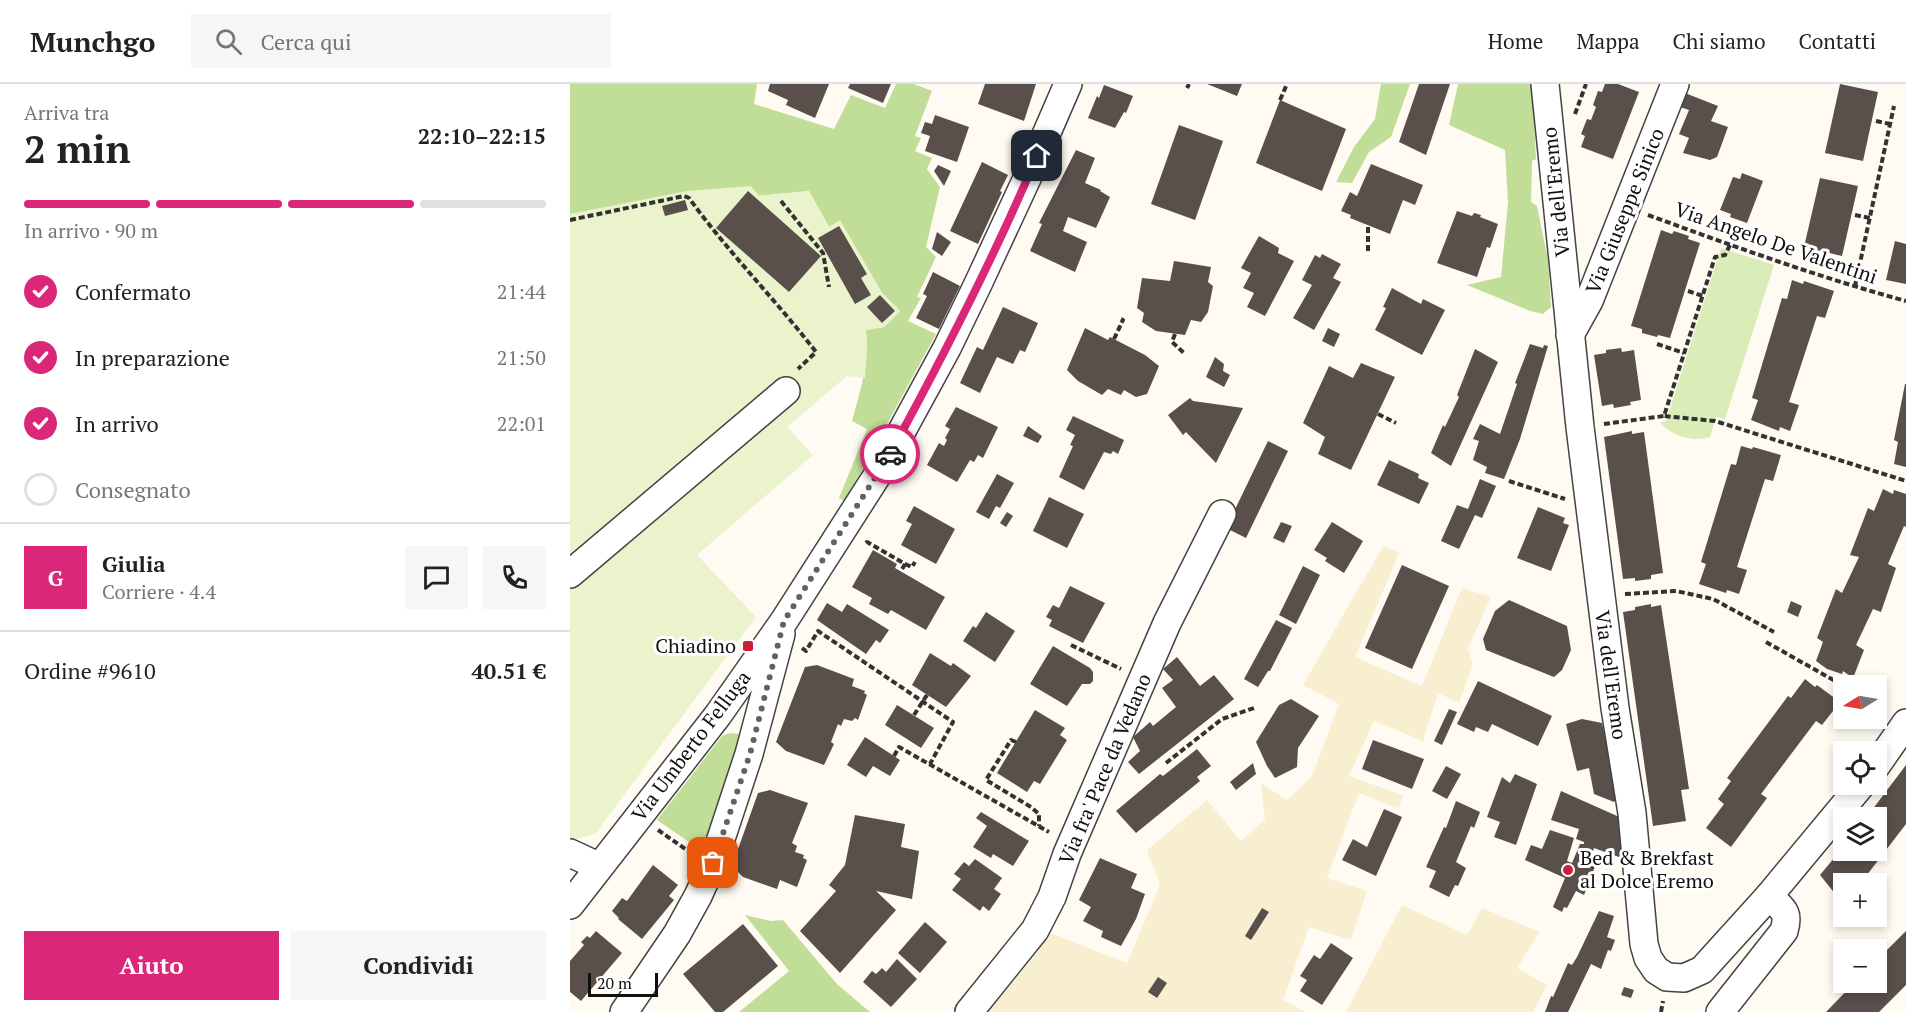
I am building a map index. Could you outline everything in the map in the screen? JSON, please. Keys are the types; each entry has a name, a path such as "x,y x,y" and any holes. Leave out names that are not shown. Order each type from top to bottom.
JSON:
{"street":[{"name":"Via Umberto Felluga","path":"570,905 598,866 718,715 784,621 880,471 947,348 1029,174 1068,84"},
{"name":"Via dell'Eremo","path":"1545,84 1570,335 1600,596 1632,813 1644,944 1648,958 1656,970 1667,976 1684,978 1702,970 1769,896 1853,795"},
{"name":"Via Giuseppe Sinico","path":"1570,335 1589,301 1675,84"},
{"path":"570,574 786,391"},
{"name":"Via fra' Pace da Vedano","path":"969,1012 1035,930 1052,897 1071,845 1167,623 1222,514"},
{"path":"624,1012 677,934 713,863 750,754 784,621"},
{"path":"1887,750 1906,723"},
{"path":"570,853 598,866"},
{"path":"1720,1012 1784,931 1787,920 1785,912 1769,896"}],"path":[{"path":"1280,100 1287,84"},
{"name":"Via dell'Eremo","path":"1572,123 1586,84"},
{"path":"1855,286 1894,106"},
{"path":"1876,122 1890,124"},
{"path":"570,220 684,196 689,198 712,231 786,314 816,352 788,378 786,391"},
{"path":"781,201 823,253 829,287"},
{"name":"Via Angelo De Valentini","path":"1638,211 1730,245 1906,301"},
{"path":"1855,215 1870,218"},
{"path":"1368,225 1368,251"},
{"path":"1664,416 1715,257 1725,255 1730,245"},
{"path":"1688,291 1703,296"},
{"path":"1114,339 1123,320 1121,319"},
{"path":"1175,334 1172,342 1184,353"},
{"path":"1657,344 1684,353"},
{"path":"1378,414 1396,423"},
{"path":"1580,427 1664,416 1715,421 1906,481"},
{"path":"1509,481 1589,507"},
{"path":"862,550 867,542 912,567 915,562"},
{"path":"901,572 905,564"},
{"path":"1600,596 1677,591 1713,599 1774,632"},
{"path":"797,645 806,651 818,631 953,722 930,764"},
{"path":"1766,642 1833,680"},
{"path":"1071,645 1143,680"},
{"path":"914,716 927,695"},
{"path":"1166,763 1222,719 1254,708"},
{"path":"1016,742 1011,740 986,780 1031,807 1039,814 1039,826"},
{"path":"894,756 899,747 1071,845"},
{"path":"650,824 693,854"},
{"path":"1592,868 1595,859 1621,868"}],"shaded area":[{"path":"1383,546 1399,553 1355,657 1422,686 1462,588 1491,597 1468,649 1473,665 1459,703 1438,693 1423,741 1374,721 1349,776 1403,795 1399,809 1359,793 1327,878 1367,891 1351,940 1309,927 1283,1000 1306,1012 985,1012 1032,960 1050,933 1127,963 1160,885 1147,850 1207,800 1241,841 1265,819 1261,783 1287,800 1312,776 1339,704 1303,685"},
{"path":"1402,905 1467,935 1482,908 1540,932 1517,968 1547,985 1533,1012 1346,1012"}],"green space":[{"path":"570,84 757,84 754,104 834,129 851,95 885,108 896,84 914,84 932,91 915,136 921,138 915,151 932,158 927,169 940,187 926,247 936,257 917,297 921,298 908,321 936,334 845,501 839,498 867,429 852,421 865,365 866,330 884,327 900,311 882,293 840,221 829,227 809,191 570,214"},
{"path":"1381,84 1410,84 1391,137 1369,152 1352,183 1336,182 1354,147 1375,119"},
{"path":"1458,84 1532,84 1536,159 1532,161 1531,202 1537,206 1548,260 1551,307 1543,314 1530,311 1467,285 1501,277 1508,202 1505,150 1449,125"},
{"path":"751,186 759,196 809,191 829,227 840,220 882,293 900,311 884,327 866,330 865,378 847,376 787,427 813,455 697,555 756,617 595,834 573,840 570,838 570,214 687,191"},
{"path":"1721,248 1774,265 1725,419 1716,417 1710,437 1696,439 1683,437 1660,422 1666,421"},
{"path":"730,733 740,734 744,739 705,853 657,820 722,736"},
{"path":"745,915 771,921 783,920 837,984 870,1012 739,1012 789,971"}],"building":[{"path":"770,84 829,84 815,118 786,105 788,100 768,91"},
{"path":"850,84 891,84 883,103 848,88"},
{"path":"985,84 1036,84 1024,121 978,104"},
{"path":"1207,84 1242,84 1237,96"},
{"path":"1419,84 1450,84 1426,155 1399,142"},
{"path":"1605,84 1618,84 1639,92 1613,159 1581,147 1585,136 1581,134 1587,119 1591,120 1596,107 1593,105 1598,91 1602,92"},
{"path":"1840,84 1878,92 1863,161 1825,153"},
{"path":"1104,85 1133,96 1126,113 1124,112 1115,128 1088,118"},
{"path":"1685,93 1718,106 1711,121 1728,127 1717,157 1710,160 1683,153 1689,138 1679,134 1689,110 1680,107"},
{"path":"1280,100 1346,129 1322,191 1256,163"},
{"path":"935,115 969,127 957,162 925,151 930,136 921,133 925,122 932,124"},
{"path":"1179,125 1223,141 1195,220 1151,204"},
{"path":"1076,150 1095,158 1085,183 1110,197 1096,228 1068,217 1063,231 1087,242 1075,272 1030,251 1042,224 1039,223"},
{"path":"982,162 1008,175 978,244 950,231"},
{"path":"1371,164 1423,185 1415,205 1403,200 1390,234 1350,218 1351,215 1341,211 1350,192 1357,196"},
{"path":"938,165 951,171 944,186 934,171"},
{"path":"1742,173 1763,181 1747,223 1730,217 1731,214 1720,210 1733,177 1740,179"},
{"path":"1820,178 1858,186 1842,256 1804,247"},
{"path":"748,191 821,256 789,292 716,228"},
{"path":"685,200 688,210 665,216 662,206"},
{"path":"1457,211 1472,216 1474,213 1481,215 1480,217 1498,224 1477,277 1437,263"},
{"path":"839,226 867,274 861,278 871,295 855,304 818,238"},
{"path":"1661,230 1689,236 1688,239 1700,243 1670,338 1642,333 1642,329 1631,326"},
{"path":"937,232 951,242 942,256 932,249"},
{"path":"1259,236 1279,248 1278,253 1294,261 1265,316 1247,307 1254,293 1243,288 1251,273 1241,268"},
{"path":"1895,241 1906,244 1906,284 1886,280"},
{"path":"1322,254 1341,264 1333,278 1341,282 1314,330 1293,318 1312,285 1302,280 1315,255 1320,258"},
{"path":"1174,261 1211,267 1208,282 1213,286 1208,312 1201,322 1191,320 1185,335 1156,331 1142,322 1144,313 1137,308 1142,278 1170,281"},
{"path":"933,272 960,286 939,329 916,318 927,296 923,294"},
{"path":"1792,280 1803,284 1804,281 1834,291 1825,318 1817,316 1789,402 1799,405 1790,431 1780,427 1779,431 1751,420 1758,400 1752,398 1782,298 1787,299"},
{"path":"1392,288 1421,304 1423,299 1445,310 1422,355 1375,330 1386,308 1383,307"},
{"path":"880,295 895,311 882,323 867,307"},
{"path":"1003,307 1038,323 1025,352 1020,350 1013,364 997,357 980,393 960,383 977,347 983,350"},
{"path":"1085,328 1108,340 1110,337 1145,355 1159,366 1147,394 1136,397 1124,390 1121,395 1108,389 1102,395 1078,381 1067,370"},
{"path":"1328,328 1340,334 1334,347 1322,341"},
{"path":"1530,344 1543,348 1544,345 1548,346 1520,439 1504,479 1485,473 1487,467 1473,460 1479,441 1473,439 1480,424 1500,434 1517,384 1515,383"},
{"path":"1621,348 1622,352 1634,350 1641,400 1630,402 1631,405 1614,408 1613,404 1602,406 1594,355 1606,353 1606,350"},
{"path":"1475,349 1498,362 1451,466 1431,453 1459,397 1457,395"},
{"path":"1215,357 1224,364 1223,371 1230,375 1224,387 1206,377"},
{"path":"1361,363 1395,377 1351,470 1318,454 1325,437 1303,423 1329,366 1353,378"},
{"path":"1905,384 1906,467 1894,464 1898,442 1894,440"},
{"path":"1190,398 1193,401 1243,408 1216,463 1186,432 1183,435 1168,415"},
{"path":"956,407 998,427 983,458 978,455 974,462 970,460 957,482 927,465 939,443 944,446 947,440 945,438 950,429 945,426"},
{"path":"1073,416 1124,440 1118,454 1113,451 1111,454 1104,452 1084,490 1059,477 1073,446 1070,445 1075,435 1066,430"},
{"path":"1028,426 1042,436 1038,443 1023,436"},
{"path":"1632,431 1632,434 1644,432 1663,573 1651,575 1651,579 1635,581 1635,578 1623,579 1604,437"},
{"path":"1268,441 1288,451 1246,538 1226,528"},
{"path":"1741,446 1781,455 1773,481 1765,479 1737,567 1747,570 1739,594 1727,590 1726,593 1699,584 1706,564 1701,562 1731,464 1736,465"},
{"path":"1389,460 1419,474 1418,478 1429,483 1419,504 1377,485"},
{"path":"997,474 1014,483 1000,508 996,506 989,519 976,512"},
{"path":"1480,479 1496,486 1482,518 1475,515 1459,549 1441,541 1457,505 1468,509"},
{"path":"1883,489 1893,494 1894,490 1906,494 1906,527 1904,526 1888,564 1896,568 1881,612 1873,609 1856,645 1864,650 1854,675 1849,675 1843,671 1842,674 1827,669 1816,661 1823,642 1817,638 1836,589 1842,593 1859,557 1850,555 1868,508 1874,511"},
{"path":"1049,497 1084,514 1067,548 1033,531"},
{"path":"914,506 955,529 936,564 901,545 912,524 906,521"},
{"path":"1538,507 1565,518 1563,523 1569,525 1551,571 1517,558"},
{"path":"1007,512 1013,516 1006,527 1000,523"},
{"path":"1281,522 1292,526 1284,543 1273,538"},
{"path":"1332,522 1363,541 1344,573 1325,561 1327,558 1314,550"},
{"path":"873,550 897,564 895,568 945,597 926,630 891,610 888,614 869,604 872,598 852,587"},
{"path":"1402,565 1449,586 1412,669 1365,648"},
{"path":"1303,566 1320,575 1296,624 1279,615"},
{"path":"1070,586 1105,603 1083,643 1049,626 1052,620 1046,617 1053,605 1059,608"},
{"path":"1509,600 1567,626 1571,650 1562,670 1554,677 1486,650 1483,639 1495,611"},
{"path":"1791,601 1802,606 1798,617 1787,612"},
{"path":"827,603 842,612 847,604 889,630 880,643 876,640 866,654 817,620"},
{"path":"1651,604 1651,607 1661,605 1689,789 1681,790 1686,821 1653,826 1623,612"},
{"path":"986,612 1015,631 995,662 963,641 973,626 976,628"},
{"path":"1276,620 1292,628 1270,671 1258,687 1244,679"},
{"path":"1053,646 1093,672 1093,681 1090,684 1082,684 1067,706 1030,684"},
{"path":"930,653 951,666 953,663 971,676 946,707 912,685"},
{"path":"1177,657 1200,686 1214,675 1234,699 1139,774 1128,762 1140,751 1133,737 1150,722 1153,726 1176,707 1162,688 1173,680 1163,669"},
{"path":"817,665 854,679 852,686 865,691 867,695 858,720 844,719 841,726 838,724 831,742 834,744 824,765 786,751 776,742 805,667"},
{"path":"1805,679 1833,697 1833,711 1822,725 1816,721 1761,794 1767,798 1731,847 1706,828 1724,804 1718,799 1731,781 1727,778 1788,696 1791,698"},
{"path":"1478,681 1552,716 1538,746 1492,724 1488,732 1476,727 1474,732 1457,724"},
{"path":"1291,699 1319,716 1298,748 1297,767 1275,778 1256,742 1279,705"},
{"path":"897,705 934,728 921,748 885,725"},
{"path":"1449,709 1457,712 1442,745 1434,741"},
{"path":"1035,710 1065,728 1060,735 1067,740 1040,784 1034,781 1027,792 997,773"},
{"path":"1582,719 1602,723 1619,796 1614,802 1594,794 1589,768 1577,771 1566,724"},
{"path":"865,737 900,760 890,776 873,766 866,777 847,765"},
{"path":"1373,740 1424,759 1412,789 1362,769"},
{"path":"1197,749 1211,766 1197,777 1200,781 1136,833 1116,811 1160,774 1163,776"},
{"path":"1253,763 1256,774 1236,790 1230,782"},
{"path":"1906,765 1906,824 1887,849 1887,807 1874,807 1883,795 1887,795 1887,790"},
{"path":"1446,766 1461,774 1447,799 1432,791"},
{"path":"1515,774 1537,784 1516,845 1494,837 1500,822 1487,817 1502,777 1510,783"},
{"path":"770,790 808,803 792,843 797,846 795,852 804,855 803,858 807,860 797,887 780,880 777,889 743,877 732,866 758,793"},
{"path":"1561,791 1626,820 1630,861 1594,848 1588,867 1594,870 1584,895 1576,891 1567,908 1564,907 1562,912 1553,907 1565,878 1525,860 1531,845 1542,849 1550,830 1574,838 1567,861 1572,863 1580,844 1584,844 1576,839 1579,829 1551,820"},
{"path":"1456,801 1480,812 1474,828 1471,826 1456,862 1466,868 1458,886 1455,885 1449,897 1429,887 1436,871 1426,867 1444,827 1446,828"},
{"path":"1384,809 1402,817 1376,876 1342,860 1353,839 1367,847"},
{"path":"981,812 1029,841 1013,866 993,854 991,858 973,847 987,826 976,818"},
{"path":"855,815 905,824 901,847 919,851 912,899 876,891 896,910 840,973 800,931 836,891 829,885 845,865"},
{"path":"1100,858 1137,874 1131,888 1145,894 1136,919 1121,946 1101,937 1103,931 1083,921 1091,907 1079,900"},
{"path":"975,859 1002,878 994,889 1001,894 989,911 983,906 980,911 952,890 961,879 954,874 964,862 969,866"},
{"path":"1833,859 1878,861 1868,873 1833,873 1833,891 1820,875"},
{"path":"653,865 678,885 669,896 674,900 642,939 612,911 622,898 627,901"},
{"path":"1262,908 1269,912 1251,940 1245,936"},
{"path":"1599,911 1614,916 1607,937 1615,940 1611,951 1608,950 1601,969 1591,964 1568,1012 1545,1012 1568,963 1572,965 1577,957"},
{"path":"925,922 947,942 920,973 898,953"},
{"path":"743,924 778,966 723,1012 715,1012 683,974"},
{"path":"596,931 622,953 581,1001 570,992 570,961 584,945 581,942 587,936 590,938"},
{"path":"1906,931 1906,985 1879,1012 1826,1012 1844,993 1887,993 1887,950"},
{"path":"1331,943 1353,958 1322,1005 1300,991 1307,980 1300,976 1314,955 1320,959"},
{"path":"897,959 917,979 891,1007 863,982 872,971 876,974 882,968 886,972"},
{"path":"1158,977 1167,983 1157,998 1148,992"},
{"path":"1624,987 1634,990 1631,998 1621,995"}],"way so far":[{"path":"713,863 750,754 784,621 890,454"}],"place":[{"name":"Chiadino","path":"748,646"},
{"name":"Bed & Brekfast al Dolce Eremo","path":"1568,870"}],"route":[{"path":"890,454 947,348 1037,156"}]}
